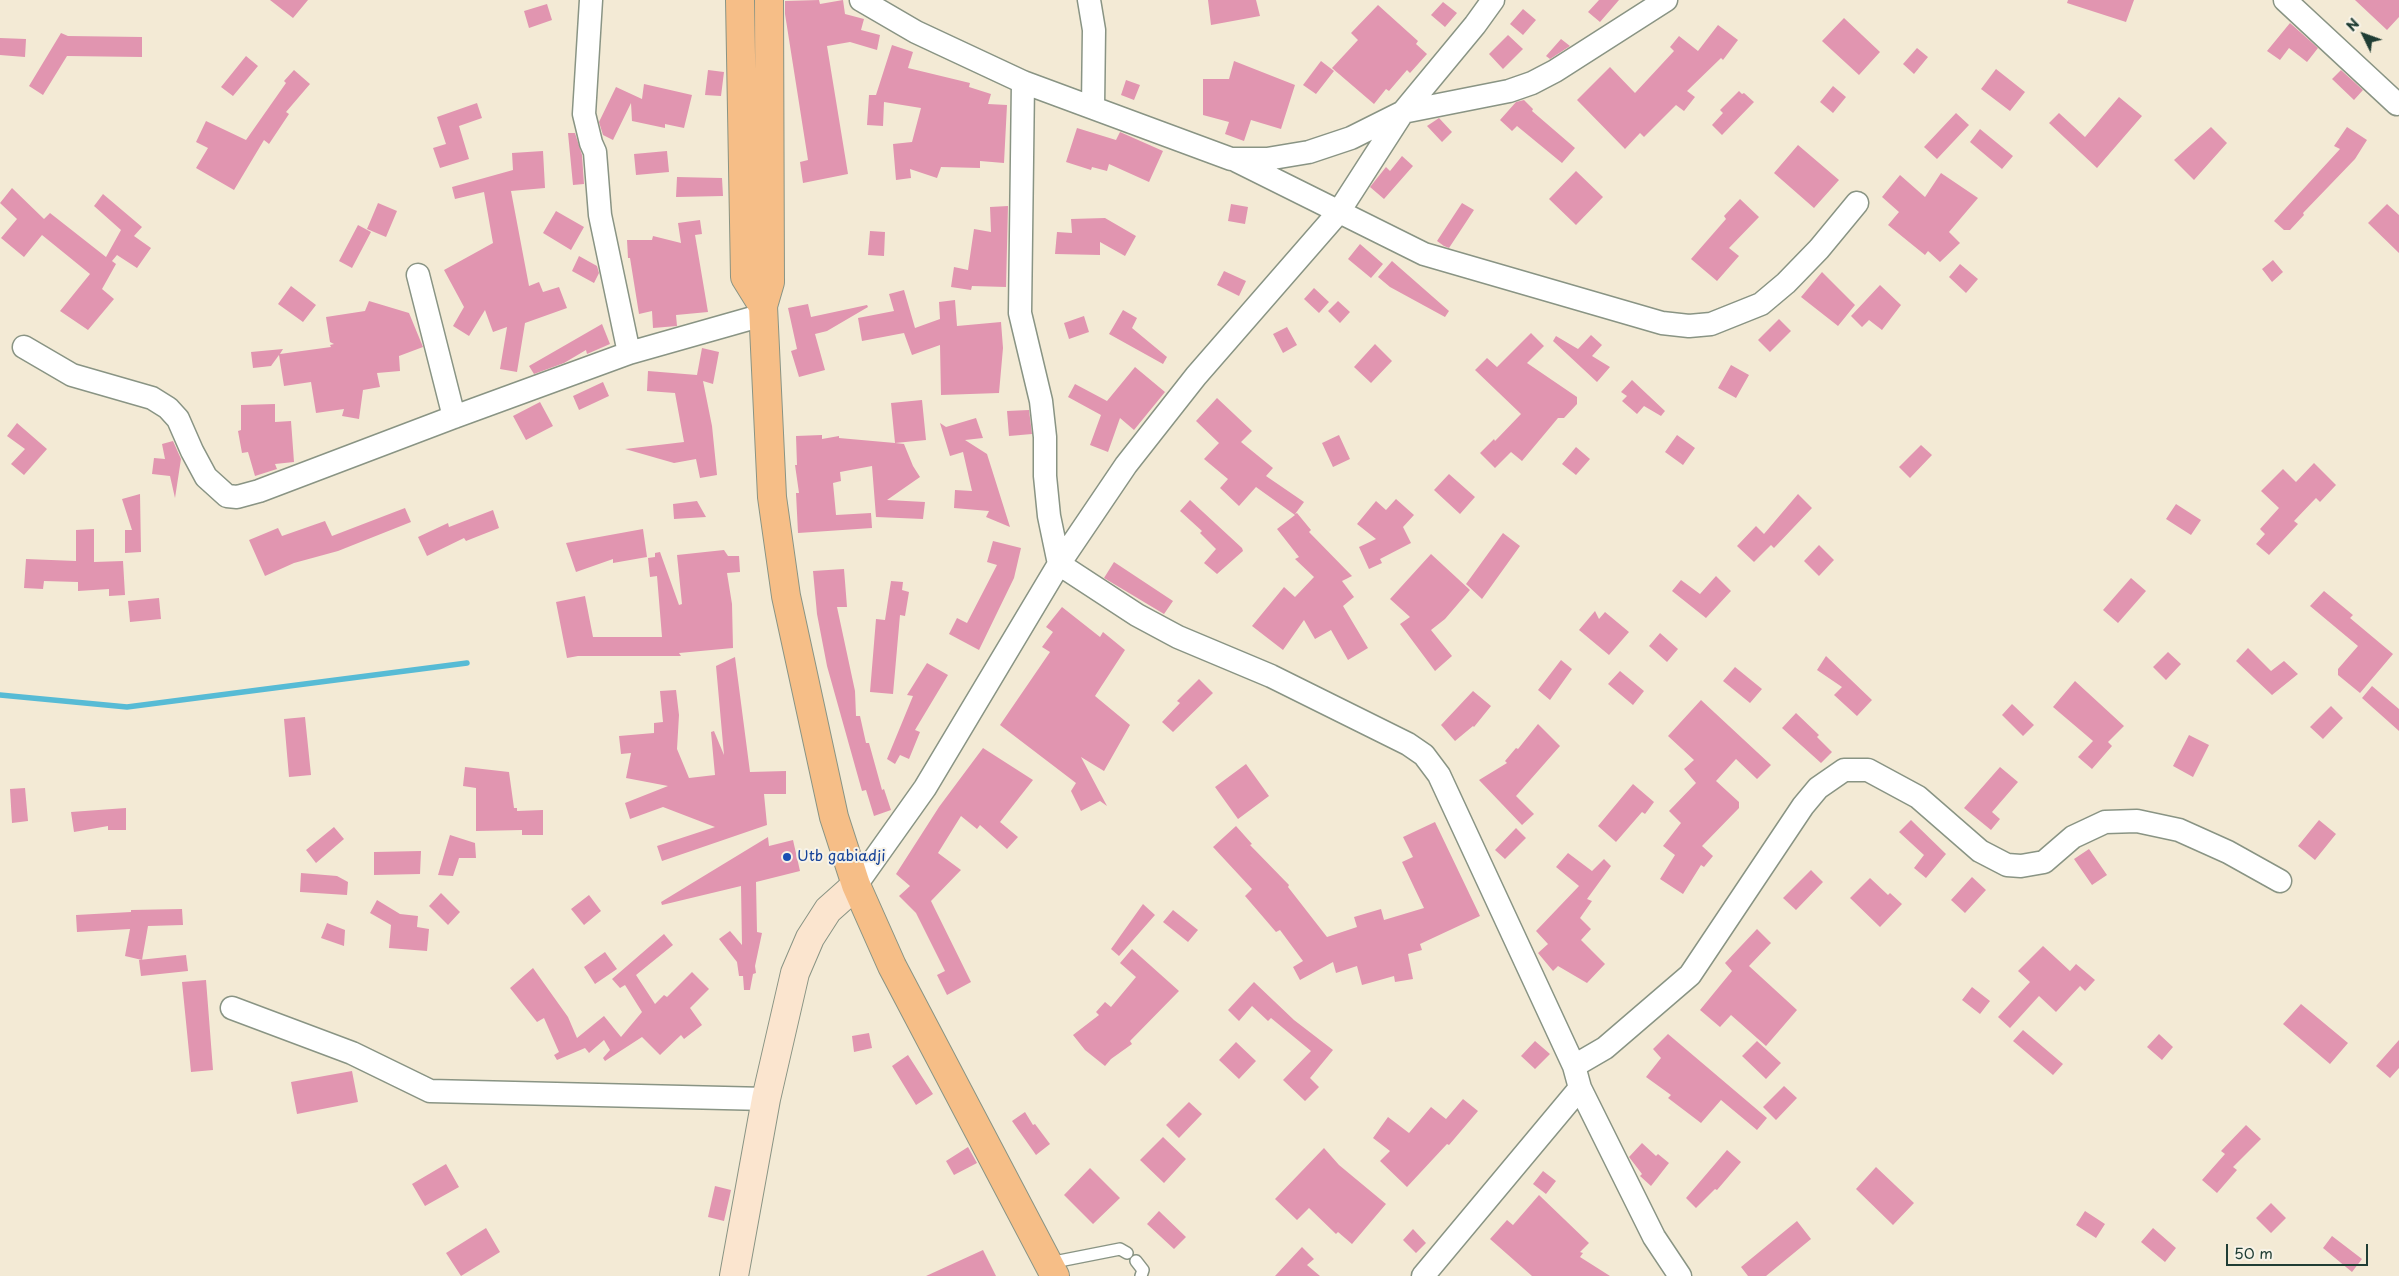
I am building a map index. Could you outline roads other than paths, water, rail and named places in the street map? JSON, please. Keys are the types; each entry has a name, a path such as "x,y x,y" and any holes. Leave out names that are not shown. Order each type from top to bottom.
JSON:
{"main road":[{"path":"740,0 745,277 763,310"},
{"path":"769,0 770,282 763,310 772,497 786,596 834,817 856,885 892,966 1052,1270"}],"street":[{"path":"591,0 584,114 591,143 596,152 600,215 629,353"},
{"path":"861,0 916,32 1023,82 1232,159 1424,254 1452,264 1504,277 1662,324 1689,326 1711,324 1760,304 1786,283 1819,249 1857,204"},
{"path":"1089,0 1094,30 1093,107"},
{"path":"734,1276 766,1100 794,973 810,938 828,910 856,885 926,788 1059,564 1126,464 1190,383 1338,213 1403,112 1475,25 1493,0"},
{"path":"1232,159 1267,159 1309,152 1351,138 1403,112 1510,91 1555,71 1666,0"},
{"path":"2285,0 2398,104"},
{"path":"1023,82 1020,313 1041,401 1049,516 1059,564 1137,615 1178,637 1271,676 1408,744 1424,755 1439,775 1574,1066 1580,1088 1654,1237 1680,1276"},
{"path":"418,275 454,417"},
{"path":"24,347 72,375 152,398 168,408 178,418 192,451 206,477 227,496 237,497 259,491 629,353 763,310"},
{"path":"1574,1066 1605,1048 1690,975 1803,806 1818,788 1844,770 1868,770 1918,797 1980,851 2007,865 2021,866 2044,862 2073,836 2105,822 2137,822 2179,830 2228,852 2280,881"},
{"path":"232,1008 352,1053 430,1091 766,1100"},
{"path":"1423,1276 1580,1088"}],"lane":[{"path":"1052,1270 1120,1249 1127,1253"},
{"path":"1136,1261 1143,1270 1141,1276"}],"waterway":[{"path":"0,695 127,707 467,663"}],"place":[{"name":"Utb gabiadji","path":"787,857"}]}
